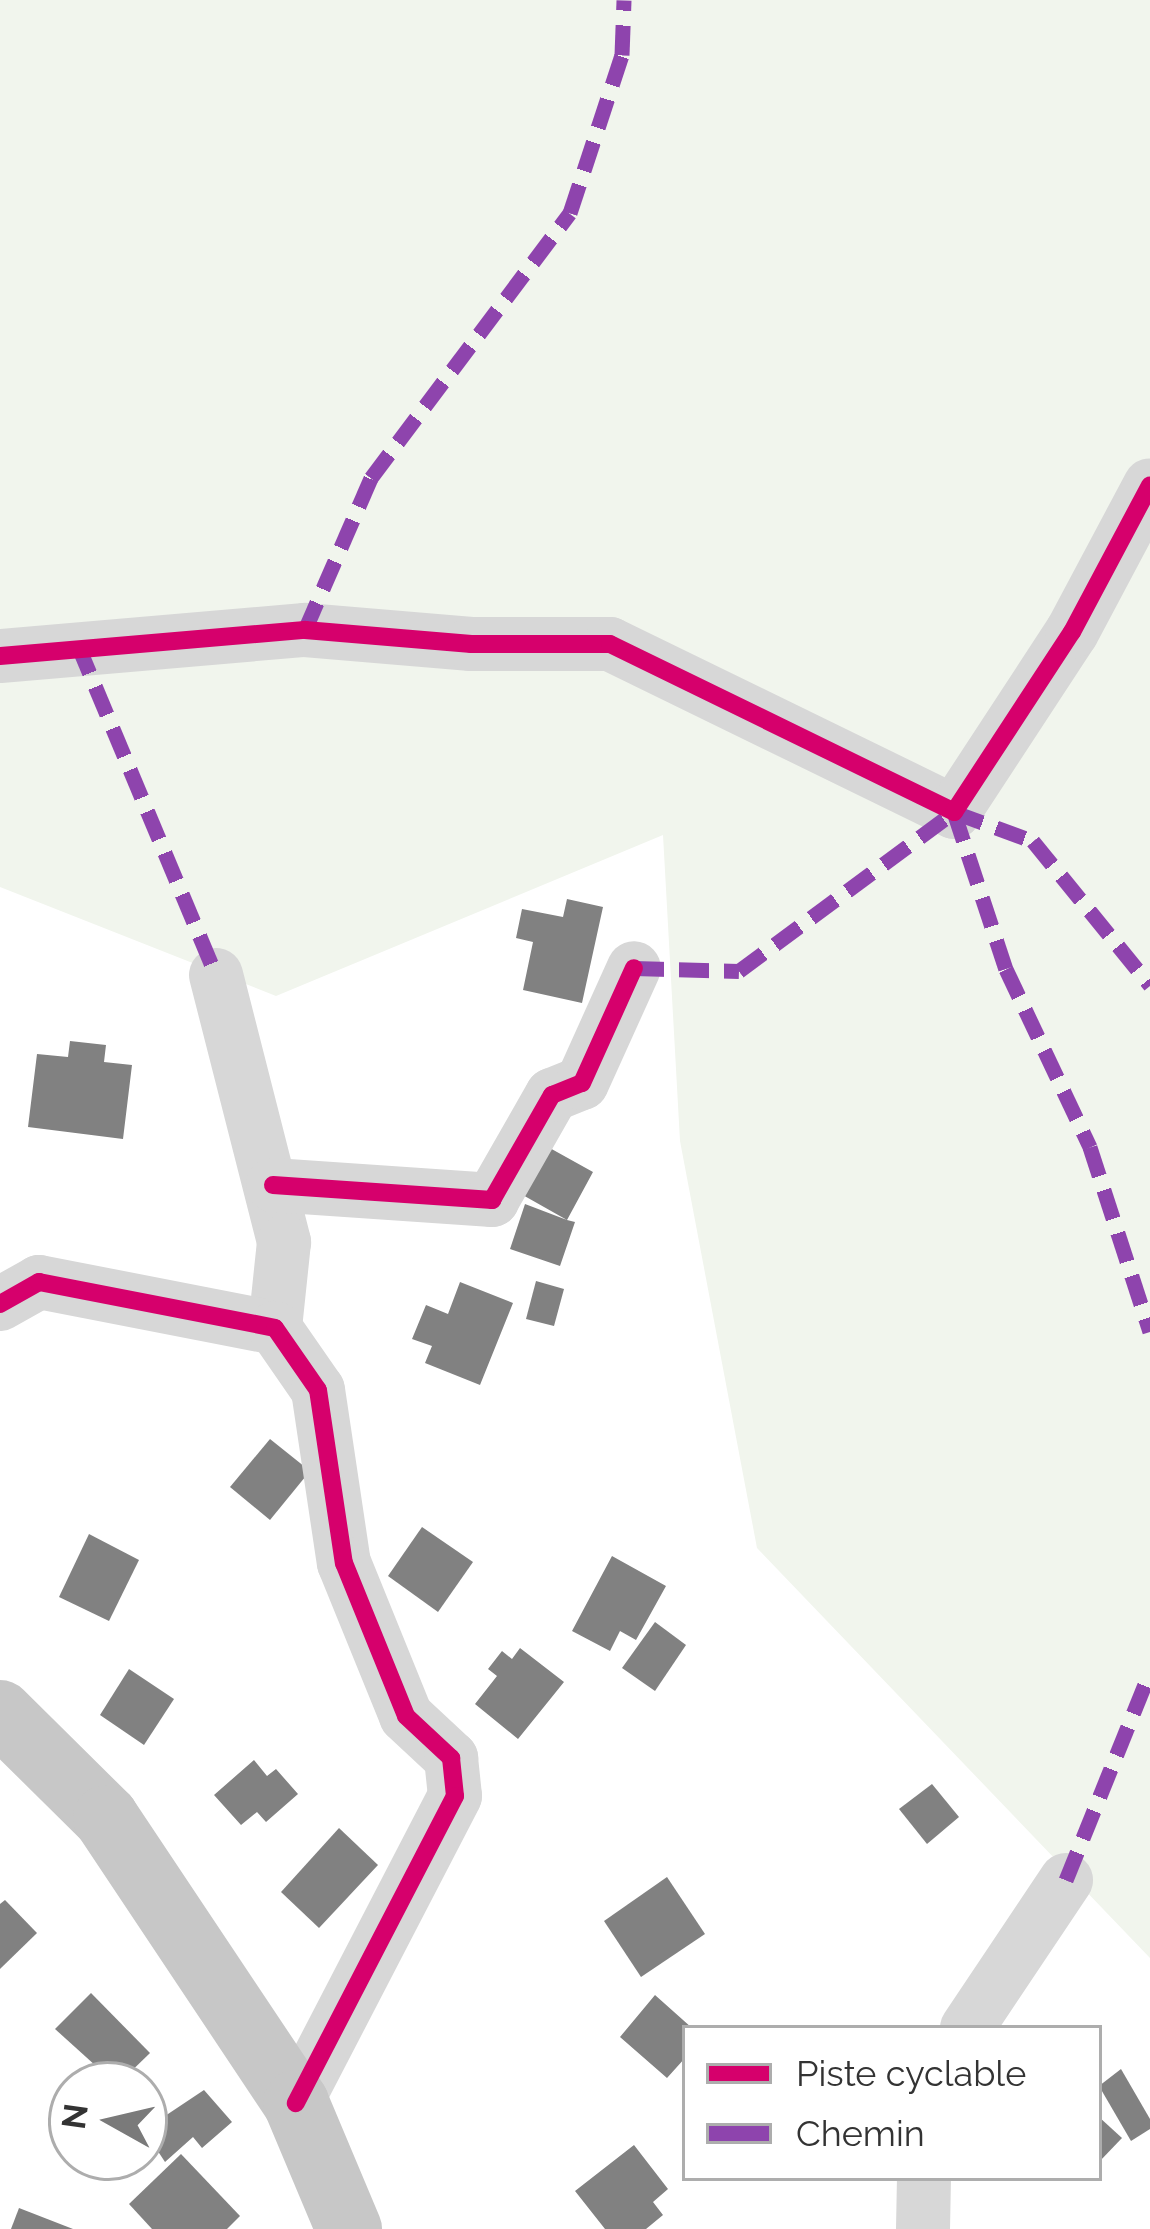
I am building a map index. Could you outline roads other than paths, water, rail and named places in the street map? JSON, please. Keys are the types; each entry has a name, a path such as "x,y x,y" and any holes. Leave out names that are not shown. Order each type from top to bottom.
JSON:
{"highway":[{"path":"0,1713 106,1818 296,2103 349,2229"}],"street":[{"path":"0,656 305,630 471,644 610,644 954,812 1072,632 1150,485"},
{"path":"273,1185 492,1200 551,1095 582,1083 634,968"},
{"path":"216,975 284,1242 275,1328 318,1390 344,1563 406,1716 451,1758 455,1796 296,2103"},
{"path":"0,1304 39,1282 275,1328"},
{"path":"969,2025 1066,1880"},
{"path":"923,2229 924,2181"}]}
